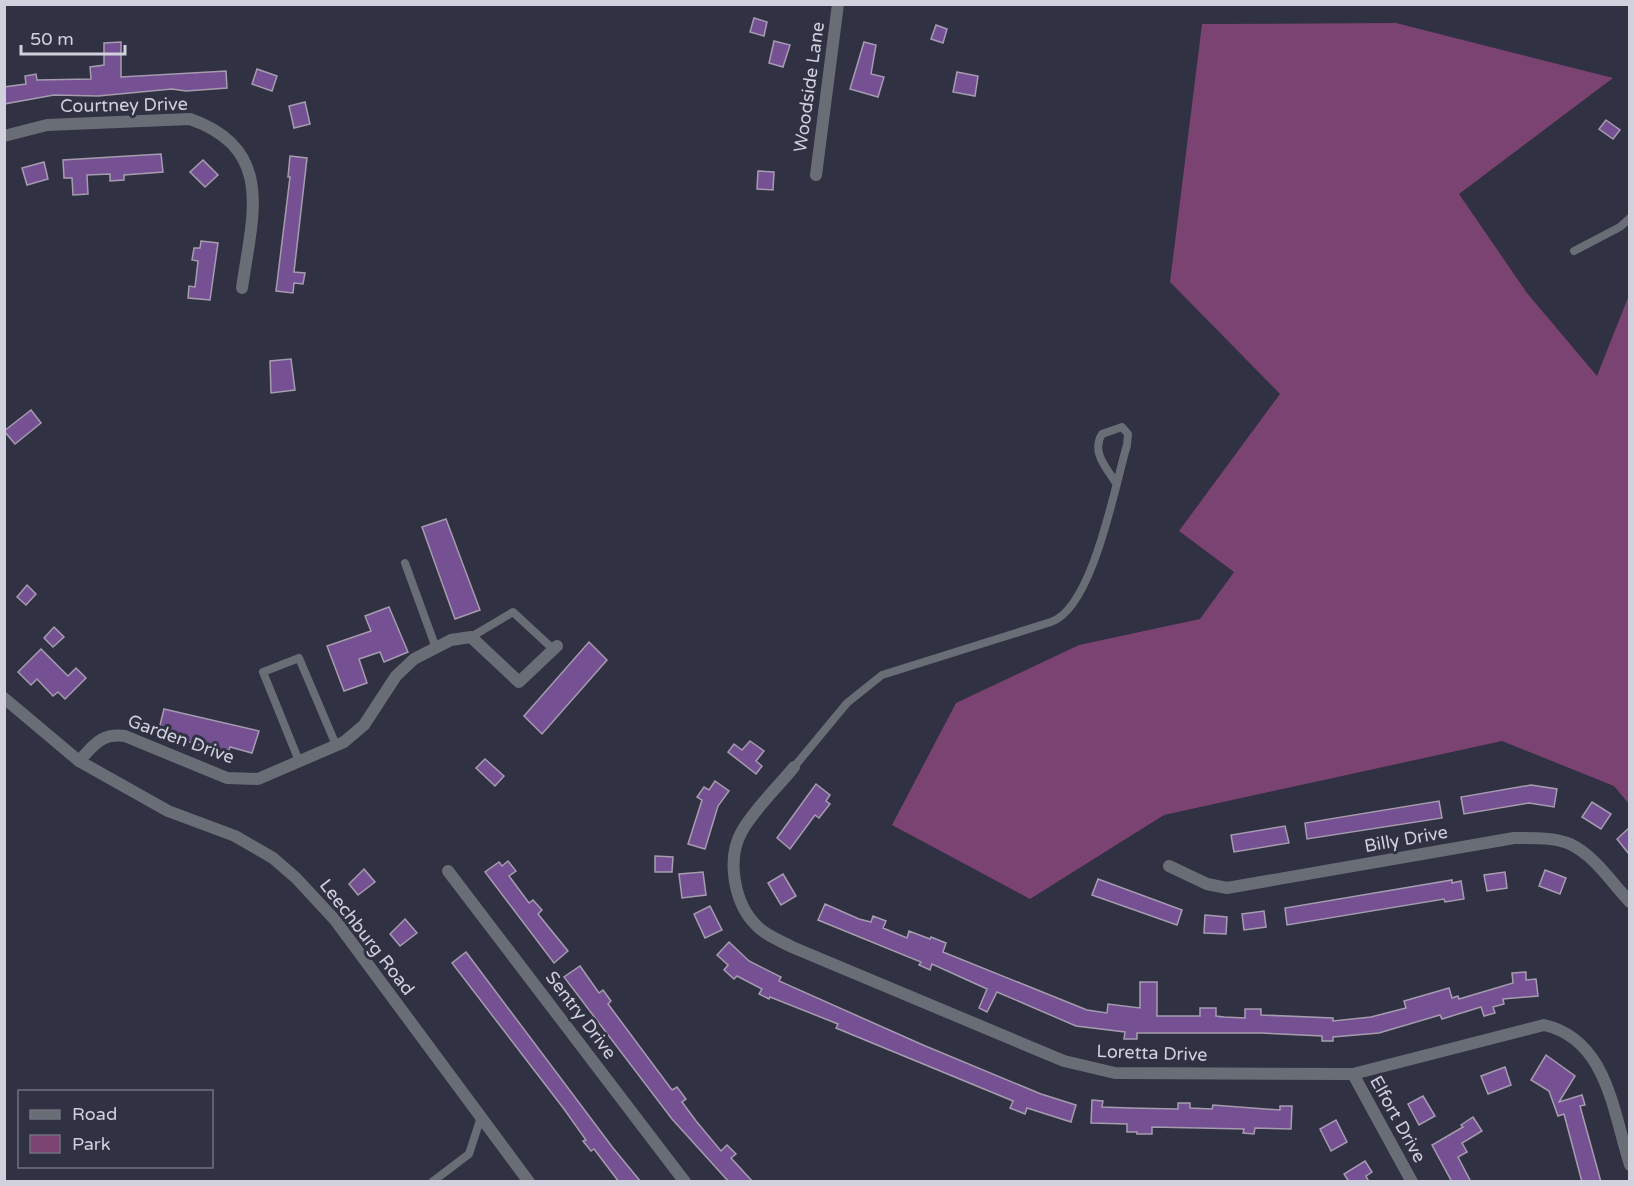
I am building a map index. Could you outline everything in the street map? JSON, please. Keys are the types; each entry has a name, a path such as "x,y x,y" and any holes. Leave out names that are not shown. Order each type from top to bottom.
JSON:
{"street":[{"name":"Woodside Lane","path":"816,175 838,4"},
{"name":"Courtney Drive","path":"4,136 46,125 190,119 212,126 231,140 250,169 253,207 242,288"},
{"name":"Garden Drive","path":"79,761 100,739 111,734 124,736 227,778 258,779 336,745 364,725 402,671 414,659 451,640 471,638"},
{"path":"471,638 519,682 555,648"},
{"name":"Leechburg Road","path":"4,698 79,761 168,811 235,836 273,858 296,878 335,920 529,1182"},
{"name":"Loretta Drive","path":"794,767 742,832 735,857 735,881 741,900 757,926 792,947 1082,1067 1115,1073 1353,1074 1544,1025 1576,1038 1590,1052 1601,1072 1629,1165"},
{"name":"Billy Drive","path":"1169,866 1207,884 1227,888 1514,838 1547,839 1570,844 1586,855 1629,903"},
{"name":"Sentry Drive","path":"448,871 685,1182"},
{"name":"Elfort Drive","path":"1353,1074 1412,1182"}],"lane":[{"path":"1574,251 1620,227 1629,218"},
{"path":"794,767 847,703 882,675 1058,620 1084,583 1097,555 1127,446 1128,434 1122,427 1102,434 1097,442 1099,456 1116,483"},
{"path":"405,563 436,648"},
{"path":"471,638 513,612 555,648"},
{"path":"299,761 263,672 299,658 336,745"},
{"path":"432,1182 469,1154 481,1117"}],"green space":[{"path":"1396,23 1613,78 1459,194 1527,293 1597,376 1629,295 1629,804 1614,786 1502,741 1164,815 1030,899 892,825 956,703 1079,645 1200,619 1234,572 1179,531 1280,394 1170,282 1202,24"}],"building":[{"path":"754,18 767,22 764,36 750,32"},
{"path":"936,25 947,29 943,43 931,39"},
{"path":"774,41 790,45 783,67 769,63"},
{"path":"121,42 121,77 226,71 227,88 186,91 172,89 98,96 54,95 4,104 4,87 26,84 25,76 36,74 37,80 91,79 90,67 104,65 104,43"},
{"path":"864,42 876,45 871,74 884,77 878,97 850,89"},
{"path":"257,69 277,76 272,91 252,84"},
{"path":"957,72 978,76 975,96 953,92"},
{"path":"305,102 310,124 294,128 289,106"},
{"path":"1606,120 1620,130 1613,139 1599,129"},
{"path":"161,154 163,172 124,175 124,180 110,181 110,174 87,175 88,194 73,195 72,178 64,178 63,160"},
{"path":"290,156 307,158 294,272 305,273 303,284 294,283 293,293 276,291 290,177 288,177"},
{"path":"203,160 218,175 205,187 190,172"},
{"path":"44,162 48,179 27,185 22,168"},
{"path":"758,171 774,172 773,190 757,189"},
{"path":"201,241 218,243 210,300 188,298 189,286 195,287 198,261 192,260 194,248 200,248"},
{"path":"291,359 295,390 271,393 270,361"},
{"path":"31,410 41,423 15,444 4,431"},
{"path":"446,519 480,610 455,619 422,527"},
{"path":"27,585 36,594 26,605 17,597"},
{"path":"389,607 408,652 384,662 380,652 359,659 367,683 344,691 327,646 371,631 365,616"},
{"path":"54,627 64,637 53,647 44,638"},
{"path":"589,642 607,660 542,734 524,716"},
{"path":"41,649 68,676 76,668 86,678 65,699 58,692 53,696 37,679 31,685 18,672"},
{"path":"164,709 259,731 252,753 230,747 228,753 158,733"},
{"path":"750,741 764,751 756,761 762,766 756,774 728,752 734,744 742,750"},
{"path":"485,759 504,776 495,786 476,768"},
{"path":"715,781 729,791 718,806 705,849 688,844 702,800 697,797 704,787 709,790"},
{"path":"816,784 830,795 826,801 830,804 819,818 815,815 790,849 777,838"},
{"path":"1531,785 1557,789 1554,807 1529,803 1464,814 1461,797"},
{"path":"1439,801 1442,818 1307,839 1305,823"},
{"path":"1592,802 1611,814 1601,829 1582,817"},
{"path":"1285,826 1289,843 1234,852 1231,835"},
{"path":"1629,828 1629,854 1617,839"},
{"path":"655,856 673,857 672,872 655,872"},
{"path":"508,861 516,871 509,876 529,903 533,900 542,910 538,914 568,951 554,963 485,872 499,862 502,866"},
{"path":"364,869 375,882 358,895 349,884"},
{"path":"1545,870 1566,878 1560,894 1539,886"},
{"path":"703,872 706,895 682,898 679,874"},
{"path":"1505,872 1507,888 1487,891 1484,875"},
{"path":"783,874 796,896 781,905 768,883"},
{"path":"1098,879 1182,910 1177,925 1092,895"},
{"path":"1452,880 1452,883 1461,881 1464,899 1445,902 1444,899 1287,925 1285,908"},
{"path":"825,904 859,919 871,922 873,916 886,921 883,928 907,938 909,931 930,939 931,937 946,943 943,952 1087,1010 1107,1013 1108,1004 1140,1008 1140,982 1157,982 1157,1016 1200,1016 1200,1008 1216,1008 1216,1016 1224,1017 1245,1018 1245,1009 1261,1009 1261,1015 1333,1018 1333,1021 1371,1017 1406,1008 1404,1001 1449,988 1452,998 1458,996 1459,999 1513,983 1512,973 1526,972 1526,980 1536,979 1538,996 1503,999 1504,1004 1493,1007 1495,1013 1484,1016 1481,1007 1442,1019 1440,1015 1379,1033 1333,1037 1333,1041 1322,1041 1322,1036 1261,1033 1137,1033 1137,1039 1124,1039 1125,1032 1076,1026 997,992 987,1012 979,1008 987,989 932,964 930,970 919,965 921,962 818,920"},
{"path":"710,906 722,930 705,938 694,914"},
{"path":"1264,911 1266,927 1244,930 1242,914"},
{"path":"1205,915 1227,917 1226,934 1204,933"},
{"path":"405,919 417,933 400,946 390,934"},
{"path":"729,942 749,961 781,977 779,981 923,1045 1041,1094 1076,1105 1071,1122 1027,1108 1025,1114 1010,1108 1013,1101 836,1028 838,1024 759,994 762,989 737,976 734,979 724,970 728,965 717,955"},
{"path":"466,952 641,1182 619,1182 594,1149 591,1151 583,1141 586,1140 564,1109 452,963"},
{"path":"580,966 599,993 603,990 611,1001 608,1004 672,1090 677,1087 686,1099 682,1102 696,1121 721,1151 727,1145 736,1154 731,1158 753,1182 729,1182 672,1119 564,977"},
{"path":"1546,1055 1575,1076 1559,1102 1582,1095 1585,1105 1580,1106 1601,1182 1582,1182 1564,1114 1558,1116 1549,1091 1531,1080"},
{"path":"1505,1067 1511,1085 1488,1094 1481,1076"},
{"path":"1423,1096 1435,1116 1419,1125 1408,1104"},
{"path":"1092,1100 1103,1101 1102,1107 1130,1108 1178,1109 1178,1103 1190,1103 1190,1108 1212,1109 1213,1105 1280,1110 1280,1106 1292,1106 1291,1129 1255,1128 1254,1134 1243,1133 1244,1129 1152,1127 1152,1134 1137,1134 1137,1132 1127,1132 1127,1124 1091,1123"},
{"path":"1473,1117 1482,1131 1462,1143 1467,1152 1458,1157 1471,1182 1452,1182 1432,1145 1463,1127 1461,1125"},
{"path":"1336,1120 1347,1142 1331,1151 1320,1129"},
{"path":"1365,1161 1372,1172 1366,1176 1369,1182 1349,1182 1344,1174"}]}
